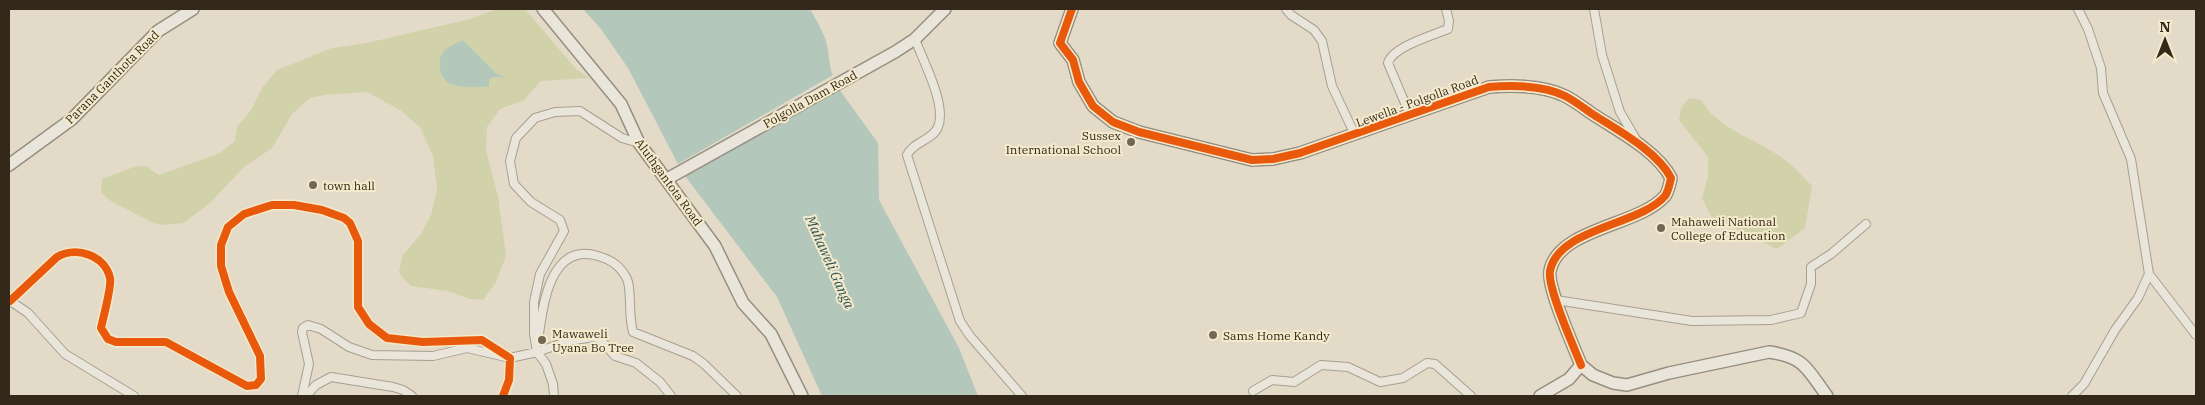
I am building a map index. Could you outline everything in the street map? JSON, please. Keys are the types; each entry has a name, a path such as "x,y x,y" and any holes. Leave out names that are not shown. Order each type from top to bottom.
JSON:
{"street":[{"name":"Parana Ganthota Road","path":"9,165 72,119 158,31 193,9"},
{"name":"Aluthgantota Road","path":"543,9 620,104 638,143 667,179 679,199 715,246 743,303 771,334 802,396"},
{"name":"Polgolla Dam Road","path":"667,179 915,38 945,9"},
{"name":"Lewella - Polgolla Road","path":"1072,9 1060,43 1074,60 1079,82 1093,106 1113,122 1138,132 1252,160 1273,159 1300,153 1489,87 1511,85 1539,88 1565,96 1638,144 1667,170 1671,178 1666,196 1642,212 1586,236 1564,249 1555,258 1550,273 1556,300 1581,365"},
{"path":"1286,9 1314,30 1322,41 1332,86 1355,135"},
{"path":"1410,115 1388,63 1389,58 1397,51 1448,29 1449,21 1446,9"},
{"path":"1594,9 1602,55 1620,112 1638,144"},
{"path":"2078,9 2088,29 2101,68 2103,93 2131,159 2149,274 2196,335"},
{"path":"915,38 941,107 938,127 932,135 910,149 907,155 960,321 970,336 1022,396"},
{"path":"554,396 553,384 546,364 537,352 534,334 534,302 540,274 564,231 560,220 531,202 514,184 510,161 516,138 535,118 555,112 580,111 622,138 638,143"},
{"path":"134,396 65,354 28,313 10,301 57,257 65,252 82,252 97,259 104,267 110,279 101,328 108,339 116,342 166,342 248,386 256,385 261,380 260,356 230,292 221,266 221,245 228,226 244,214 272,205 294,205 322,210 344,218 350,223 358,241 358,307 369,324 387,338 422,342 482,340 510,358"},
{"path":"1556,300 1692,321 1771,320 1794,315 1801,313 1811,284 1811,267 1831,254 1866,224"},
{"path":"537,352 548,284 565,260 573,256 590,253 613,261 628,280 630,320 633,332 693,356 737,396"},
{"path":"2072,396 2084,384 2115,330 2138,298 2149,274"},
{"path":"302,396 309,364 302,332 303,328 308,325 321,329 349,348 372,355 433,356 468,348 510,358 537,352 569,341 593,337 600,339 615,356 636,363 660,382 671,396"},
{"path":"1540,396 1569,379 1581,365 1593,375 1613,383 1627,385 1669,373 1769,352 1799,360 1827,396"},
{"path":"503,396 509,380 510,358"},
{"path":"1253,391 1272,380 1294,382 1321,365 1348,367 1380,382 1402,378 1427,363 1435,364 1470,396"},
{"path":"306,396 316,385 331,377 393,387 403,390 412,396"}],"green space":[{"path":"497,9 525,9 576,69 589,78 541,81 524,100 500,109 487,127 486,151 498,196 506,256 495,284 483,300 470,299 448,291 411,286 402,277 399,271 403,255 421,234 431,215 437,189 433,156 420,127 400,110 367,92 324,95 310,98 292,114 272,148 244,167 209,204 183,223 162,225 151,222 109,200 101,192 102,179 134,167 146,166 159,175 220,153 235,141 237,127 251,110 262,88 277,70 332,48 367,43 470,19","holes":["463,40 503,78 493,77 489,80"]},
{"path":"1689,98 1701,100 1709,111 1729,128 1775,153 1793,167 1812,186 1805,228 1777,249 1711,216 1702,198 1708,176 1708,157 1679,120 1681,108"}],"water":[{"path":"583,9 810,9 826,40 833,75 678,164 628,68 601,29"},
{"path":"463,40 497,74 506,78 493,77 489,80 489,86 485,87 460,87 445,80 440,66 441,56 447,48"},
{"name":"Mahaweli Ganga","path":"839,89 878,143 879,200 959,348 978,396 822,396 777,297 685,176"}],"cycle path":[{"path":"1072,9 1060,43 1073,60 1079,82 1093,106 1113,122 1139,132 1252,160 1273,159 1300,153 1489,87 1499,86 1528,87 1556,92 1572,100 1626,135 1657,159 1671,178 1665,196 1653,206 1583,236 1568,245 1556,257 1550,271 1550,279 1567,332 1581,365"},
{"path":"10,301 57,257 73,252 89,255 102,263 110,278 109,295 101,328 108,339 116,342 166,342 247,386 256,385 261,379 260,356 229,292 221,266 221,245 228,227 244,214 272,205 294,205 322,210 344,218 350,223 358,241 358,307 369,324 387,338 423,342 482,340 510,358 509,380 503,396"}],"place":[{"name":"Sussex International School","path":"1131,142"},
{"name":"town hall","path":"313,185"},
{"name":"Mahaweli National College of Education","path":"1661,228"},
{"name":"Sams Home Kandy","path":"1213,335"},
{"name":"Mawaweli Uyana Bo Tree","path":"542,340"}]}
